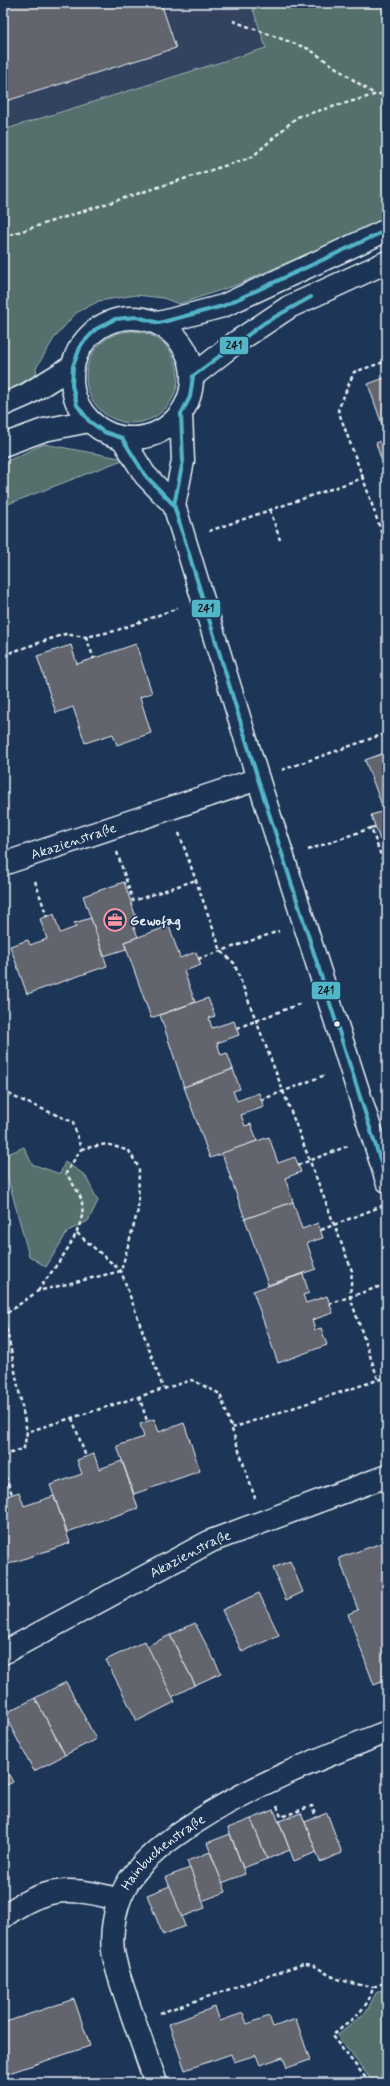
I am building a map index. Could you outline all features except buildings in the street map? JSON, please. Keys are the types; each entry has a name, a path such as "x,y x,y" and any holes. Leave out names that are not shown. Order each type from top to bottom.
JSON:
{"street":[{"path":"159,323 223,306 387,230"},
{"path":"193,376 235,342 289,307 387,262"},
{"path":"137,317 159,323 172,332 183,345 190,360 193,376 190,396 181,414 169,426 155,434 138,438 122,438 104,432 89,421 77,405 75,398 72,386 72,366 81,345 96,329 115,319 137,317"},
{"path":"3,405 26,394 72,366"},
{"path":"174,505 183,461 181,414"},
{"path":"3,445 44,430 89,421"},
{"path":"122,438 145,475 174,505 258,779 387,1181"},
{"name":"Akazienstraße","path":"3,864 258,779"},
{"name":"Akazienstraße","path":"3,1653 211,1541 387,1476"},
{"name":"Hainbuchenstraße","path":"156,2083 117,1970 113,1950 115,1919 119,1900 130,1879 168,1840 223,1805 281,1775 387,1732"},
{"path":"3,1917 15,1908 37,1897 65,1890 94,1892 119,1900"}],"path":[{"path":"233,21 309,49 374,95"},
{"path":"3,237 252,157 297,116 374,95 387,93"},
{"path":"387,361 354,372 338,410 387,549"},
{"path":"185,540 363,478"},
{"path":"270,510 280,540"},
{"path":"3,655 65,634 86,637 115,631 202,599"},
{"path":"86,637 94,659"},
{"path":"258,779 387,733"},
{"path":"170,808 220,952 234,963 352,1271 350,1297 378,1379"},
{"path":"283,858 375,827"},
{"path":"371,828 387,872"},
{"path":"109,829 134,901 196,880"},
{"path":"26,856 47,917"},
{"path":"198,959 304,922"},
{"path":"237,1028 327,994"},
{"path":"261,1100 350,1065"},
{"path":"3,1090 14,1097 73,1122 81,1149"},
{"path":"298,1165 373,1137"},
{"path":"3,1456 24,1448 27,1432 4,1316 38,1291 77,1233 82,1218 82,1202 66,1173 81,1149 107,1144 129,1151 139,1168 138,1210 121,1271"},
{"path":"321,1230 387,1204"},
{"path":"77,1233 121,1271 163,1388"},
{"path":"38,1291 121,1271"},
{"path":"329,1304 387,1284"},
{"path":"232,1428 387,1377"},
{"path":"27,1432 192,1380 220,1394 262,1521"},
{"path":"139,1396 147,1421"},
{"path":"72,1418 86,1457"},
{"path":"3,1470 12,1494"},
{"path":"302,1810 312,1806 316,1818"},
{"path":"135,2022 303,1964 314,1964 331,1976 358,1985 373,1987 387,1982"},
{"path":"370,2083 332,2036 364,2009 371,1996 373,1987"}],"shaded area":[{"path":"3,3 251,3 266,48 3,130"}],"green space":[{"path":"251,3 387,3 387,219 236,285 179,304 163,298 136,295 99,301 76,313 55,337 36,368 37,374 3,394 3,130 266,48"},
{"path":"132,331 150,334 165,344 175,359 178,377 175,395 165,410 150,420 132,423 114,420 99,410 89,395 86,377 89,359 99,344 114,334"},
{"path":"44,444 125,459 3,506 3,463"},
{"path":"24,1147 32,1164 60,1174 65,1162 85,1175 98,1201 88,1221 68,1231 46,1267 29,1256 3,1160 3,1156"},
{"path":"387,1987 387,2083 374,2083 337,2036 367,2011 376,1993"}],"transit line":[{"name":"241","path":"122,438 104,432 89,421 77,405 72,385 73,366 81,345 96,329 115,319 137,317 159,323 223,306 387,230"},
{"name":"241","path":"181,414 190,397 193,376 264,323 311,297"},
{"name":"241","path":"181,414 183,461 174,505 258,779 387,1181"},
{"name":"241","path":"122,438 145,475 174,505 182,532"}],"place":[{"name":"Gewofag","path":"115,920"}]}
